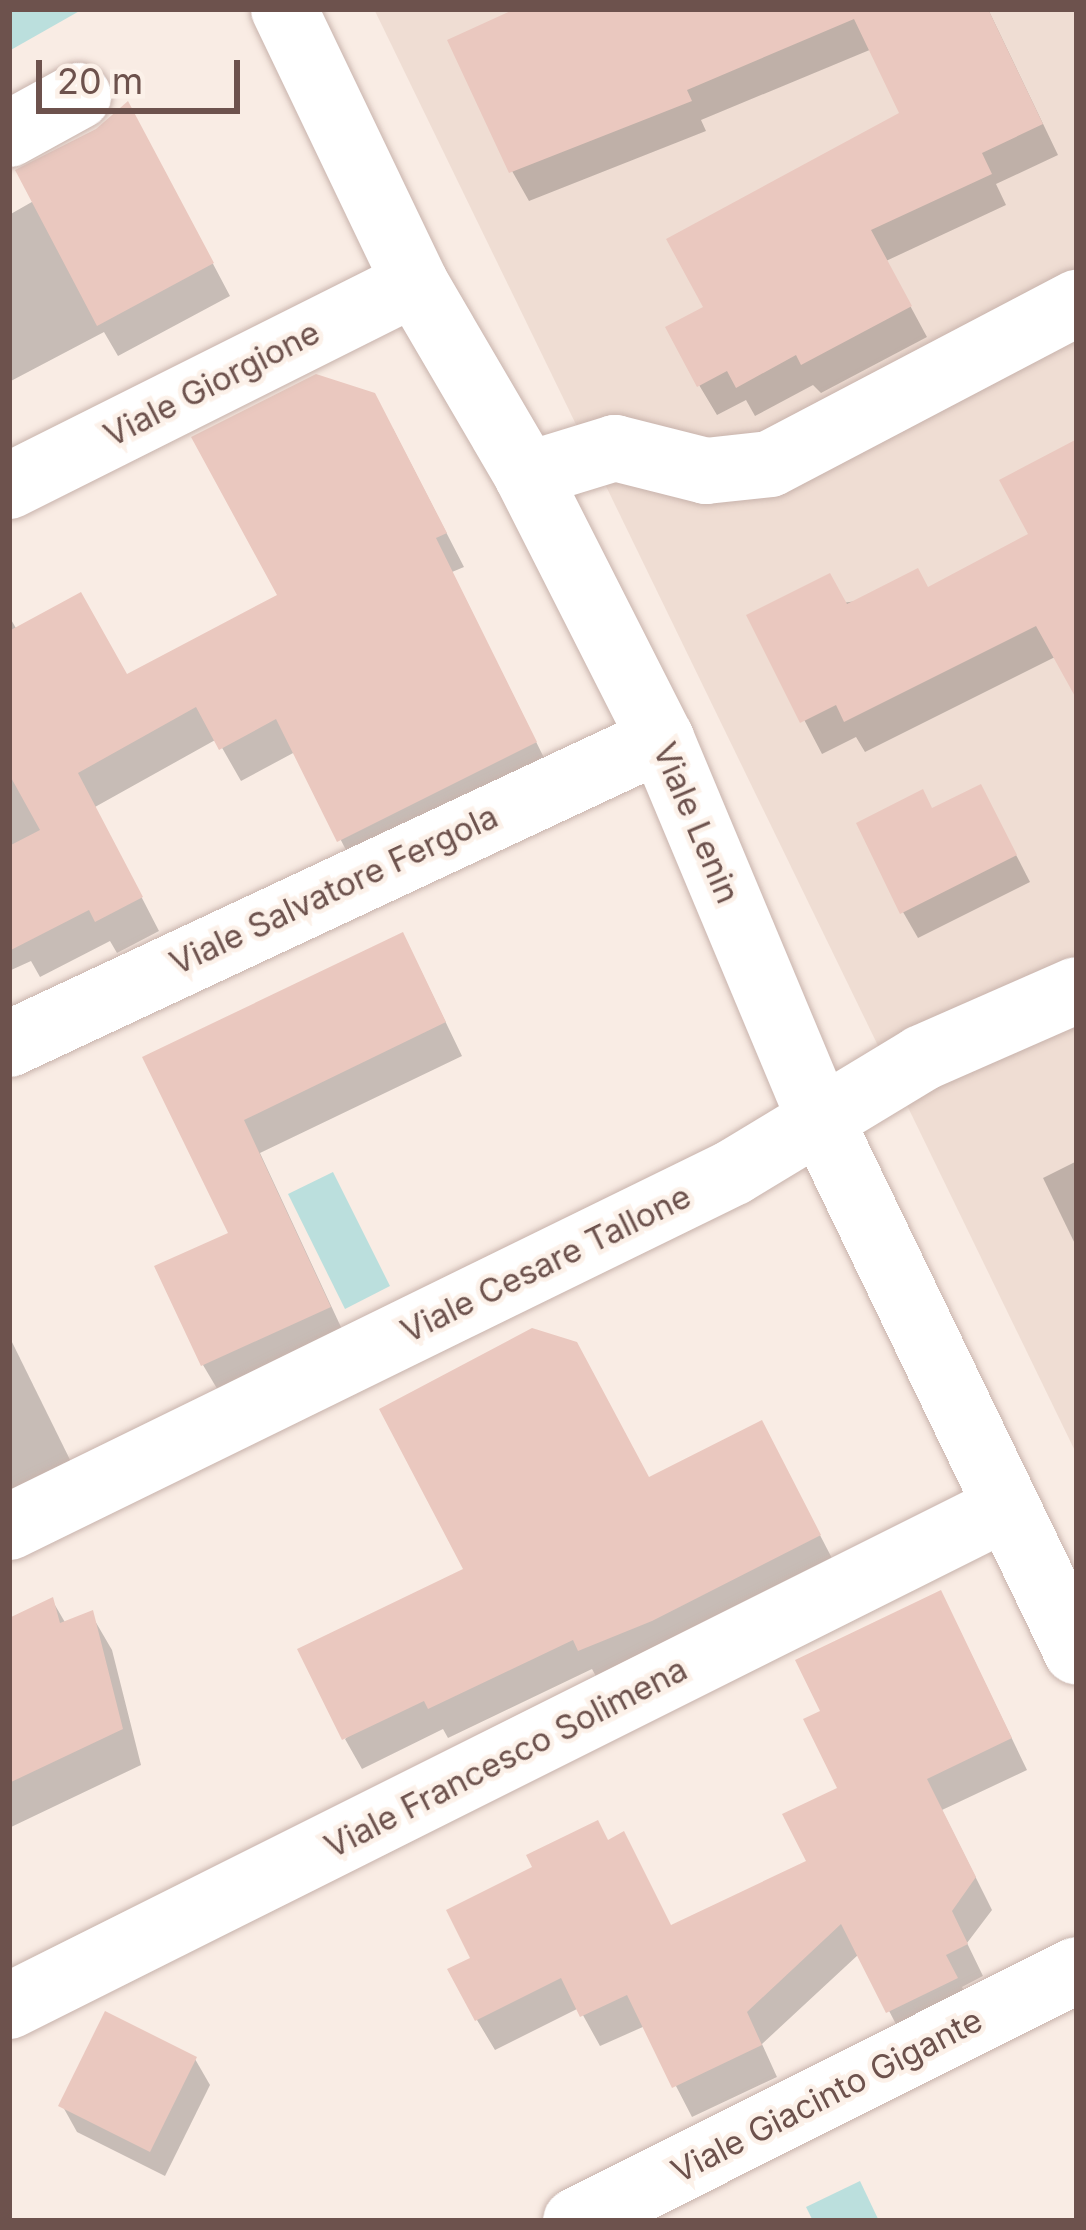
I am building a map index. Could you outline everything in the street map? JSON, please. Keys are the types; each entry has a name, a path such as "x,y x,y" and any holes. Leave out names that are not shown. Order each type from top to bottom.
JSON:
{"street":[{"name":"Viale Lenin","path":"284,9 415,283 527,475 661,739 820,1120 1003,1509 1076,1649"},
{"path":"9,134 78,95"},
{"name":"Viale Giorgione","path":"9,486 415,283"},
{"path":"527,475 615,448 706,471 770,464 1077,303"},
{"name":"Viale Salvatore Fergola","path":"9,1044 661,739"},
{"name":"Viale Cesare Tallone","path":"9,1527 734,1172 922,1058 1077,990"},
{"name":"Viale Francesco Solimena","path":"9,2006 1003,1509"},
{"name":"Viale Giacinto Gigante","path":"577,2221 1077,1970"}],"shaded area":[{"path":"374,9 1077,9 1077,1455"}],"water":[{"path":"9,9 83,9 9,51"},
{"path":"333,1172 390,1286 345,1309 288,1194"},
{"path":"860,2181 879,2221 813,2221 806,2207"}],"building":[{"path":"515,9 988,9 1043,124 982,153 992,174 871,230 912,306 801,365 796,355 736,388 727,371 697,387 665,327 703,307 666,239 899,113 854,19 687,90 692,101 509,173 447,40"},
{"path":"128,101 214,263 97,326 15,170 96,129"},
{"path":"316,374 375,393 447,533 436,538 537,742 337,842 276,719 219,750 196,707 78,773 143,897 95,922 89,910 9,951 9,846 40,830 9,774 9,631 81,592 127,674 277,595 191,437"},
{"path":"1077,439 1077,700 1036,626 844,722 836,705 800,723 746,615 830,573 847,604 918,568 928,587 1028,534 999,480"},
{"path":"981,784 1017,855 900,914 856,823 923,789 932,808"},
{"path":"403,932 446,1022 244,1120 331,1307 201,1366 154,1266 228,1233 142,1057"},
{"path":"532,1328 577,1342 649,1477 762,1420 821,1535 652,1621 578,1651 573,1640 428,1709 424,1701 342,1740 297,1649 463,1569 379,1409"},
{"path":"941,1590 1012,1738 927,1779 976,1877 952,1911 968,1944 946,1955 958,1978 886,2013 841,1924 747,2012 762,2045 672,2088 627,1995 580,2017 561,1978 475,2021 447,1969 470,1958 446,1910 532,1867 526,1855 598,1820 608,1840 624,1831 671,1925 806,1861 782,1814 837,1788 803,1719 820,1711 795,1660"},
{"path":"53,1597 60,1623 93,1610 123,1729 9,1783 9,1618"},
{"path":"105,2011 197,2057 150,2152 58,2106"}]}
